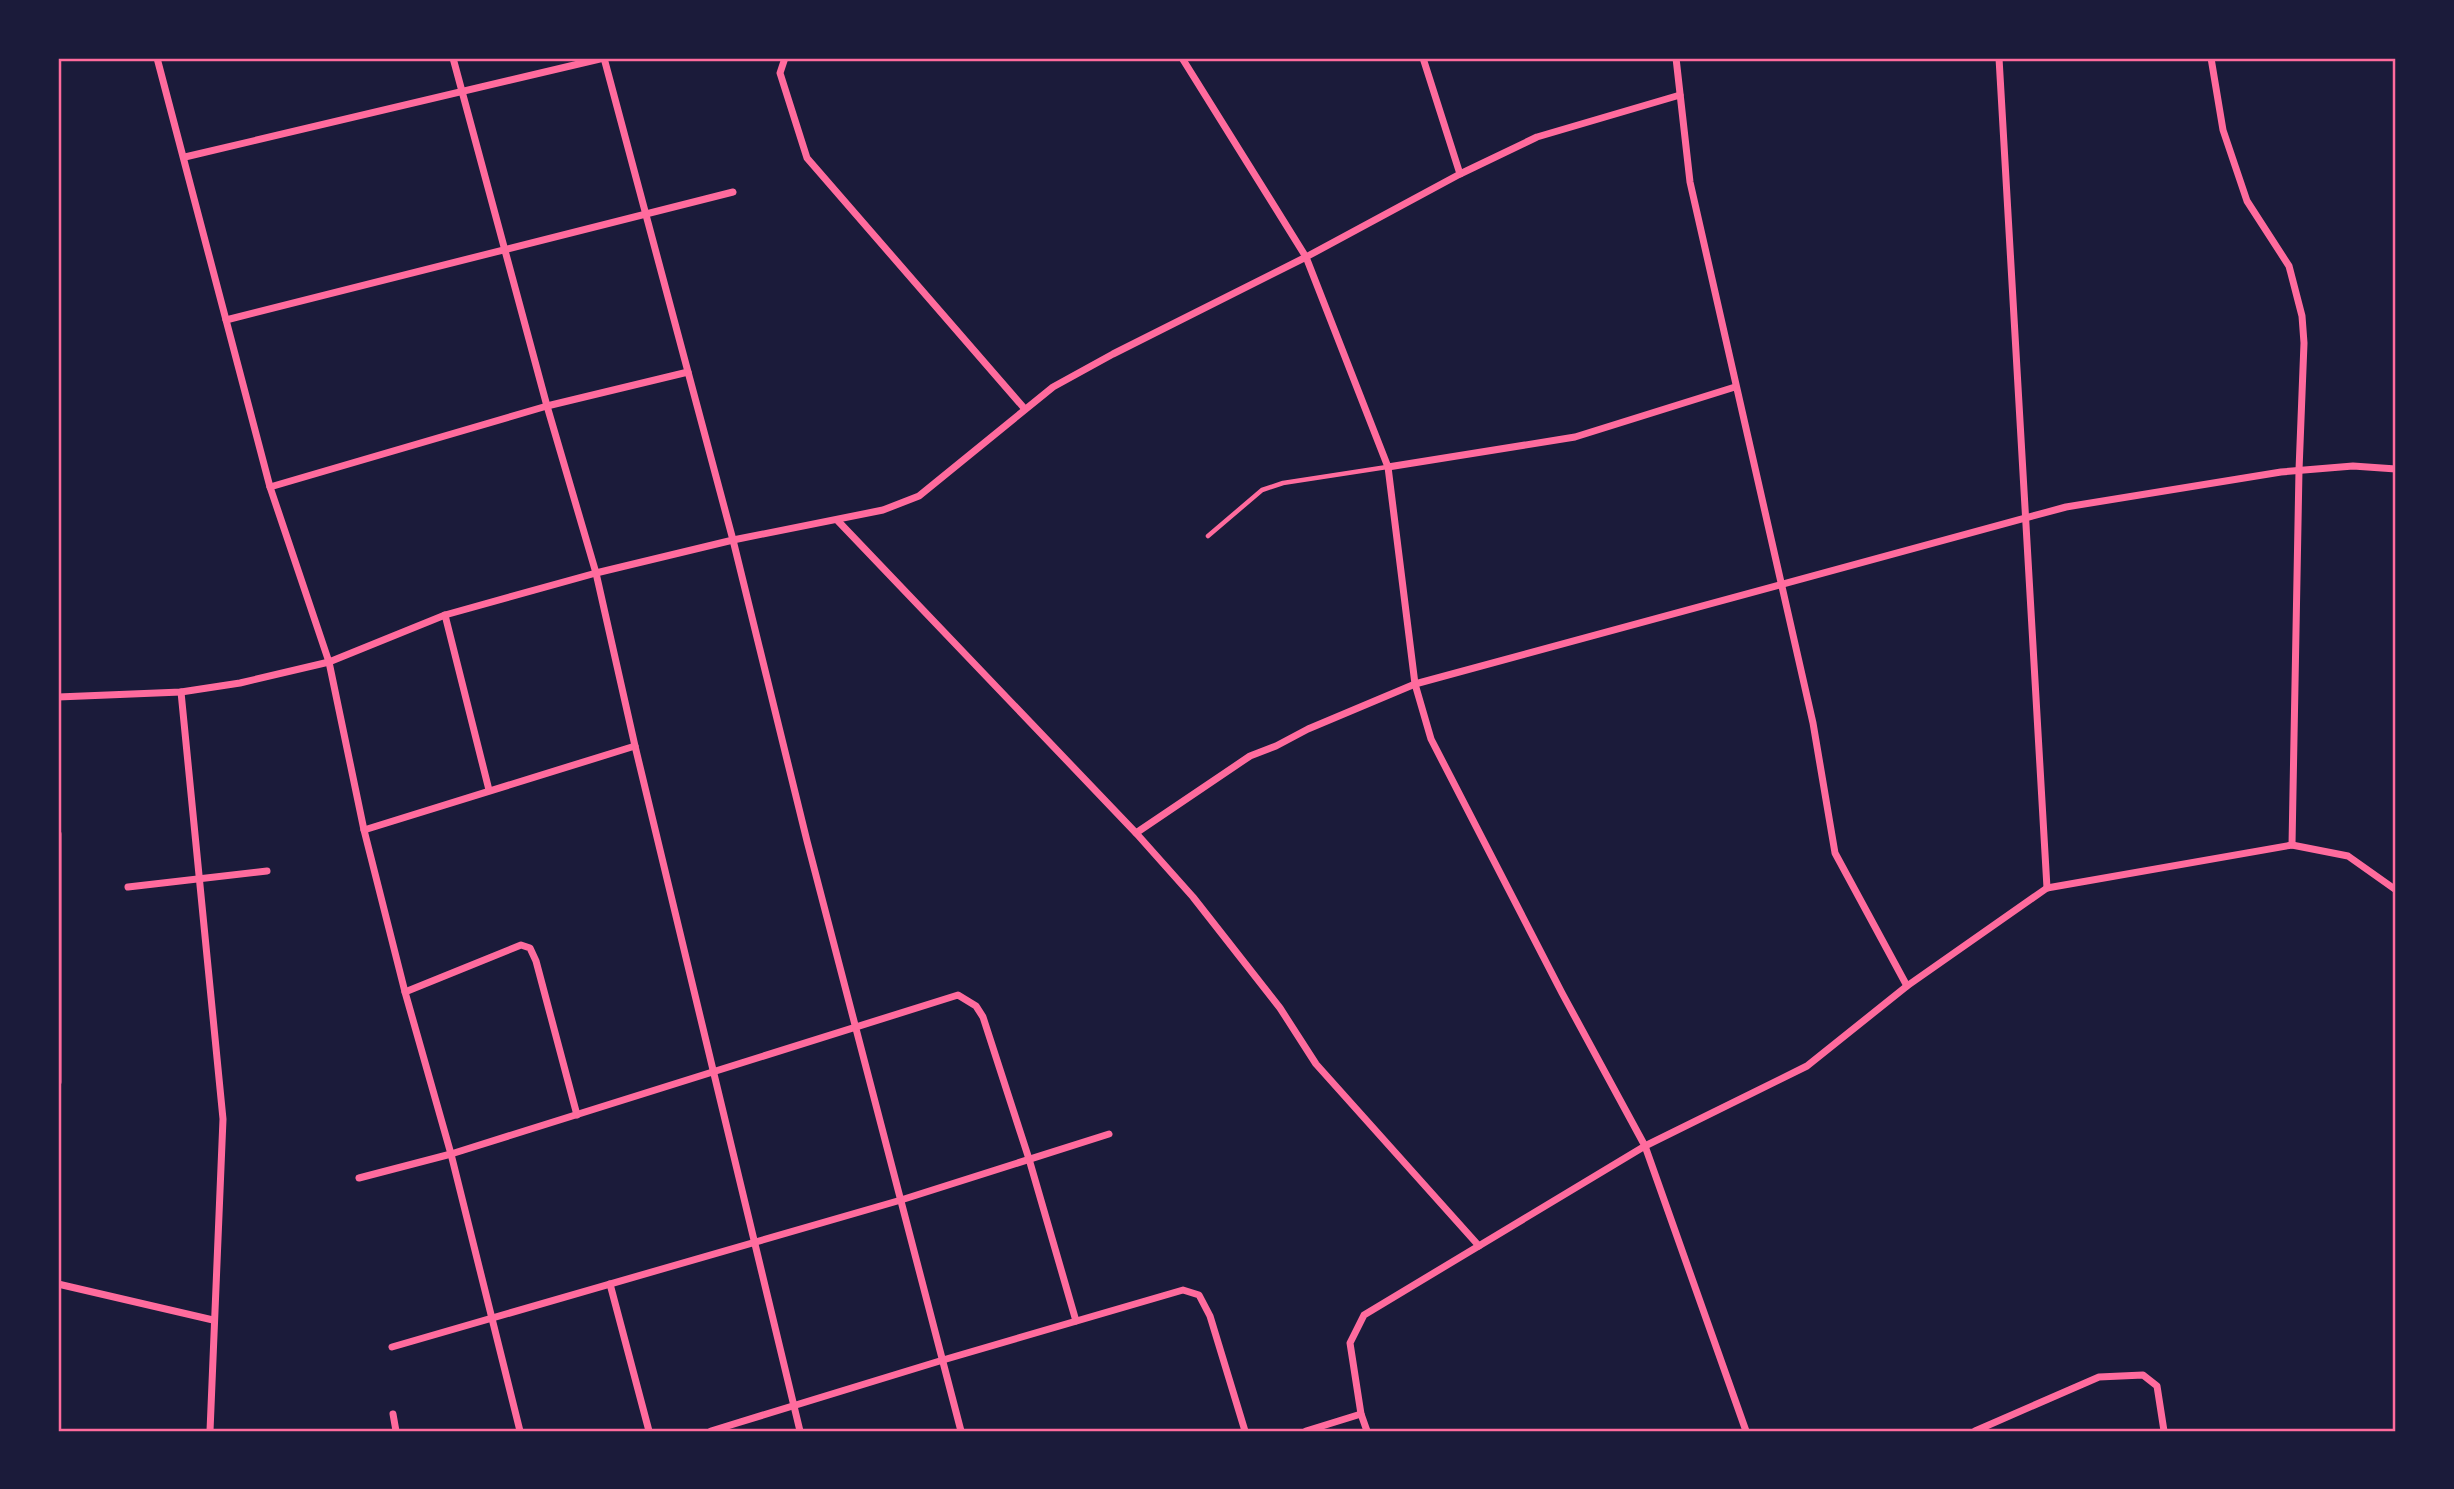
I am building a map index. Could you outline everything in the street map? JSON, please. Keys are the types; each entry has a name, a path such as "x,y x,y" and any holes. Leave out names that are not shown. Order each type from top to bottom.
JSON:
{"street":[{"path":"157,58 271,486 329,662 364,830 405,992 451,1154 520,1431"},
{"path":"453,58 547,406 596,573 800,1431"},
{"path":"185,157 604,58 733,540 855,1027 961,1431"},
{"path":"785,58 780,73 807,158 1024,408"},
{"path":"1182,58 1306,257 1388,467 1415,684 1431,739 1562,993 1645,1146 1746,1431"},
{"path":"1423,58 1460,174"},
{"path":"1677,58 1690,182 1812,723 1835,853 1907,986"},
{"path":"1999,58 2047,888"},
{"path":"2211,58 2223,130 2247,201 2288,266 2302,316 2304,343 2292,845"},
{"path":"58,697 181,692 240,683 329,662 444,615 596,573 733,540 883,510 919,496 1024,408 1053,387 1113,354 1306,257 1460,174 1537,137 1680,96"},
{"path":"226,320 733,192"},
{"path":"271,486 547,406 688,372"},
{"path":"1388,467 1575,437 1735,387"},
{"path":"1136,833 1250,756 1415,684 2066,507 2299,470 2353,466 2396,469"},
{"path":"838,521 1194,897 1280,1009 1316,1064 1479,1246"},
{"path":"444,615 489,790"},
{"path":"181,692 223,1119 210,1431"},
{"path":"364,830 635,746"},
{"path":"58,834 58,1082"},
{"path":"1367,1431 1361,1415 1350,1343 1364,1315 1645,1146 1807,1066 1907,986 2047,888 2292,845 2348,856 2396,890"},
{"path":"128,887 267,871"},
{"path":"405,992 521,945 530,948 536,961 577,1115"},
{"path":"359,1178 451,1154 958,995 976,1006 983,1017 1029,1159 1076,1321"},
{"path":"392,1347 901,1200 1109,1134"},
{"path":"58,1284 213,1320"},
{"path":"610,1284 649,1431"},
{"path":"711,1431 1183,1290 1199,1295 1210,1316 1245,1431"},
{"path":"1975,1431 2099,1377 2143,1376 2157,1386 2164,1431"},
{"path":"393,1414 396,1431"},
{"path":"1306,1431 1361,1415"}],"lane":[{"path":"1208,536 1262,490 1283,483 1388,467"}]}
